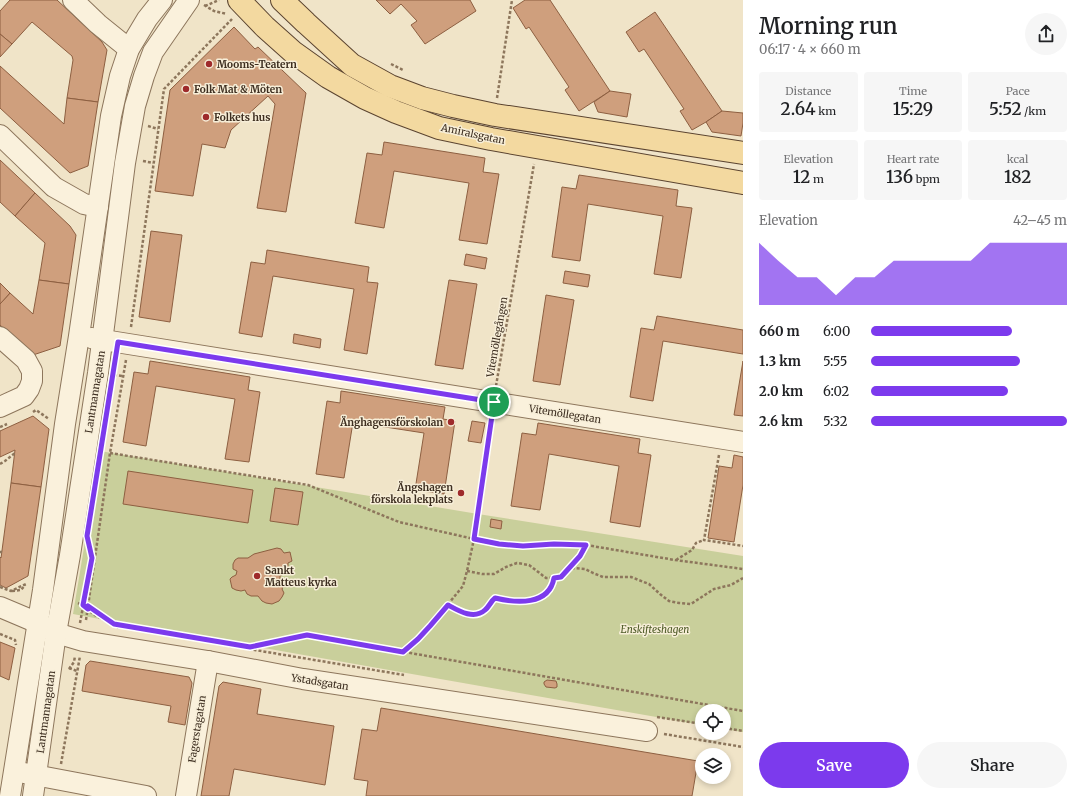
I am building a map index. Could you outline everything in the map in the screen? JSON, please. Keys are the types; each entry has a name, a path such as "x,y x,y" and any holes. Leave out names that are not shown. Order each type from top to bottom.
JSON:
{"main road":[{"path":"282,0 306,24 352,65 390,86 422,98 495,115 743,153"},
{"name":"Amiralsgatan","path":"237,8 265,27 293,52 328,77 365,98 396,112 439,128 491,139 743,183"}],"street":[{"path":"73,0 98,24 129,49"},
{"path":"146,796 37,776 9,783 38,623 65,424 111,116 120,76 129,49 147,19 162,0"},
{"name":"Lantmannagatan","path":"33,796 56,633 70,555 103,340 125,163 134,106 153,52 195,5"},
{"path":"0,135 54,187 84,204 98,207"},
{"name":"Vitemöllegatan","path":"79,336 743,442"},
{"path":"0,337 26,360 32,371 32,382 29,389 24,396 4,415"},
{"name":"Ystadsgatan","path":"5,599 38,623 56,633 82,640 208,661 302,679 650,724"},
{"name":"Fagerstagatan","path":"186,796 208,661"}],"path":[{"path":"206,0 210,4"},
{"path":"195,5 210,4 219,0"},
{"path":"495,115 512,0"},
{"path":"81,620 129,344 164,89 237,8"},
{"path":"388,62 407,72"},
{"path":"148,126 150,119"},
{"path":"141,168 143,154"},
{"name":"Vitemöllegången","path":"403,652 418,639 448,605 462,586 467,571 474,539 494,402 534,162"},
{"path":"29,414 36,410 53,422"},
{"path":"0,427 4,415"},
{"path":"704,540 721,439"},
{"path":"0,464 15,453"},
{"path":"110,453 308,485 399,522 499,544 523,546 554,544 586,545 676,560 743,569"},
{"path":"676,560 692,550 696,543 704,540 743,546"},
{"path":"86,620 93,558 88,543"},
{"path":"467,571 482,574 494,574 517,563 530,565 546,578 561,577 580,556 586,545"},
{"path":"87,558 93,558"},
{"path":"567,570 573,568 585,568 593,574 603,577 631,577 649,584 669,601 685,604 691,604 714,589 731,585 743,578"},
{"path":"448,605 470,615 479,614 486,610 495,598 521,601 538,599 548,592 553,584 554,578"},
{"path":"26,584 21,590 5,599 16,589 26,584"},
{"path":"0,588 5,599"},
{"path":"83,605 114,624 250,647 307,635 743,711"},
{"path":"88,608 93,614 118,628 125,629"},
{"path":"133,630 404,675"},
{"path":"59,780 80,656"},
{"path":"69,668 77,671"},
{"path":"650,724 695,724"},
{"path":"650,724 743,747"},
{"path":"731,729 743,731"}],"green space":[{"name":"Enskifteshagen","path":"100,451 478,514 743,556 743,732 731,730 731,704 695,704 695,724 73,614"}],"building":[{"path":"10,0 57,0 102,42 107,50 98,102 67,98 73,60 72,56 32,22 12,44 0,34 0,11"},
{"path":"376,0 470,0 476,11 425,44 411,25 417,21 401,4 390,14"},
{"path":"525,0 550,0 610,91 579,111 565,90 569,87 529,27 526,29 513,8"},
{"path":"655,12 722,111 692,130 680,111 684,109 644,49 639,52 626,32"},
{"name":"Folkets hus","path":"234,27 255,49 258,47 306,93 286,212 257,208 275,104 268,96 231,130 225,148 202,144 193,196 155,191 170,90"},
{"path":"0,34 12,44 0,57"},
{"path":"0,66 64,124 67,98 98,102 88,166 70,173 0,108"},
{"path":"610,91 631,94 627,117 598,112 594,102"},
{"path":"722,111 743,113 741,136 712,132 706,122"},
{"path":"384,142 485,158 483,172 499,174 487,244 459,240 469,183 394,171 384,228 355,223 367,153 382,155"},
{"path":"0,160 35,193 15,216 0,202"},
{"path":"579,175 678,190 676,206 692,208 681,278 654,274 663,216 588,204 580,261 552,257 562,187 576,189"},
{"path":"35,193 70,226 76,235 69,284 39,280 45,243 15,216"},
{"path":"151,231 182,235 170,322 139,317"},
{"path":"267,250 369,267 367,282 378,283 367,354 344,350 354,289 273,276 262,337 239,333 251,262 265,264"},
{"path":"466,254 487,258 485,269 464,265"},
{"path":"565,271 590,275 588,287 563,283"},
{"path":"39,280 69,284 60,346 33,355 0,325 0,304 10,293 33,314"},
{"path":"449,280 477,284 463,369 435,365"},
{"path":"0,283 10,293 0,304"},
{"path":"546,295 574,300 560,385 533,381"},
{"path":"657,316 743,330 743,354 663,341 653,401 630,397 641,328 654,330"},
{"path":"294,334 321,339 320,348 293,343"},
{"path":"150,361 250,377 248,390 260,392 249,462 225,459 235,399 156,386 146,446 123,442 134,372 148,374"},
{"path":"743,361 743,416 734,415"},
{"path":"341,391 445,407 443,419 455,421 444,494 415,490 424,433 353,422 344,478 316,474 327,401 340,403"},
{"path":"33,416 49,429 41,487 11,483 15,450 0,457 0,431"},
{"path":"472,421 485,423 481,443 468,441"},
{"path":"538,423 640,439 638,453 651,455 640,527 610,522 619,466 549,454 540,510 511,506 522,433 536,435"},
{"path":"734,455 743,457 743,485 734,542 708,538 719,466 732,468"},
{"path":"128,471 253,490 248,523 123,504"},
{"path":"11,483 41,487 28,576 6,588 0,585 0,557 1,558"},
{"path":"275,488 303,492 298,525 270,521"},
{"path":"491,519 502,521 501,529 490,527"},
{"name":"Sankt Matteus kyrka","path":"277,548 281,549 284,553 290,552 292,561 288,563 288,570 280,576 280,580 284,585 282,589 284,593 279,601 272,604 266,603 258,596 251,596 247,594 245,590 241,591 232,588 230,579 236,575 237,571 233,569 235,560 238,558 248,558 254,554"},
{"path":"0,642 15,648 9,680 0,676"},
{"path":"90,661 189,677 192,683 185,725 168,722 171,706 82,691 86,665"},
{"path":"547,680 556,681 557,687 546,687 544,682"},
{"path":"223,682 261,689 257,714 334,726 325,785 234,769 229,796 201,796 219,686"},
{"path":"381,708 695,760 695,778 692,796 366,796 368,781 354,779 362,729 377,731"}],"place":[{"name":"Mooms-Teatern","path":"209,64"},
{"name":"Folk Mat & Möten","path":"186,89"},
{"name":"Folkets hus","path":"206,117"},
{"name":"Änghagensförskolan","path":"451,422"},
{"name":"Ängshagen förskola lekplats","path":"461,493"},
{"name":"Sankt Matteus kyrka","path":"257,576"}],"route":[{"path":"118,342 494,402 474,539 499,544 523,546 554,544 586,545 580,556 561,577 554,578 553,584 548,592 538,599 521,601 495,598 486,610 479,614 470,615 448,605 418,639 403,652 307,635 250,647 114,624 88,606 88,609 83,605 92,558 87,536 118,342"}]}
